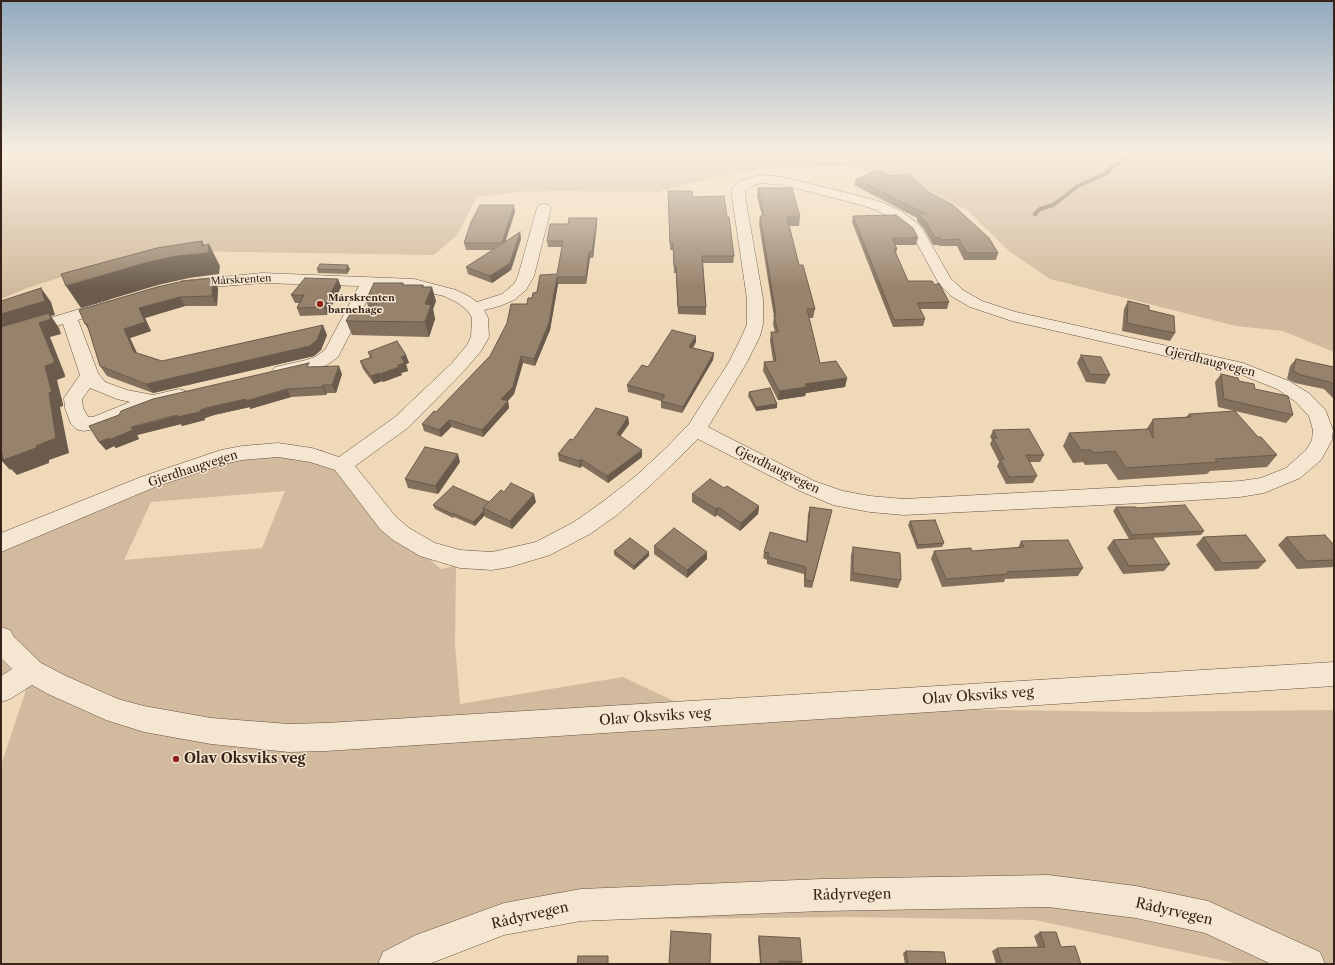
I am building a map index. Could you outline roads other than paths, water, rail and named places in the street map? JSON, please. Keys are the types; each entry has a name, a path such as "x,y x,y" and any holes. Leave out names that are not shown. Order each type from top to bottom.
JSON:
{"street":[{"name":"Gjerdhaugvegen","path":"1,543 148,482 221,457 242,453 278,450 312,455 342,465 388,523 428,550 460,559 492,561 510,558 542,549 582,528 609,509 644,480 696,429 738,362 751,336 755,324 755,299 738,198"},
{"name":"Gjerdhaugvegen","path":"696,429 806,486 841,499 870,504 904,507 1240,489 1264,485 1293,473 1314,455 1322,440 1323,430 1318,414 1303,398 1283,385 1237,367 1012,316 976,304 957,293 945,281 913,227 896,214 876,205 851,198"},
{"path":"342,465 402,422 475,347 480,337 480,318 474,308 494,303 508,297 520,287 526,276 544,208"},
{"name":"Mårskrenten","path":"169,288 238,279 310,279 414,284 434,289 464,300 474,308"},
{"path":"267,375 310,365 321,361 332,353 369,282"},
{"path":"1,338 126,300"},
{"path":"69,317 89,375 98,386 124,395 153,401"},
{"path":"89,375 87,380 73,398 74,408 78,419 83,424 95,423 153,401 199,390"},
{"name":"Olav Oksviks veg","path":"1,638 5,645 32,671 83,697 116,711 144,719 211,731 289,738 342,736 1334,674"},
{"path":"1,690 32,671"},
{"name":"Rådyrvegen","path":"395,964 416,952 504,919 581,905 822,895 1048,891 1136,902 1208,917 1308,964"}],"waterway":[{"path":"1035,214 1040,209 1053,205 1062,198"}],"place":[{"name":"Mårskrenten barnehage","path":"320,304"},
{"name":"Olav Oksviks veg","path":"176,759"}]}
